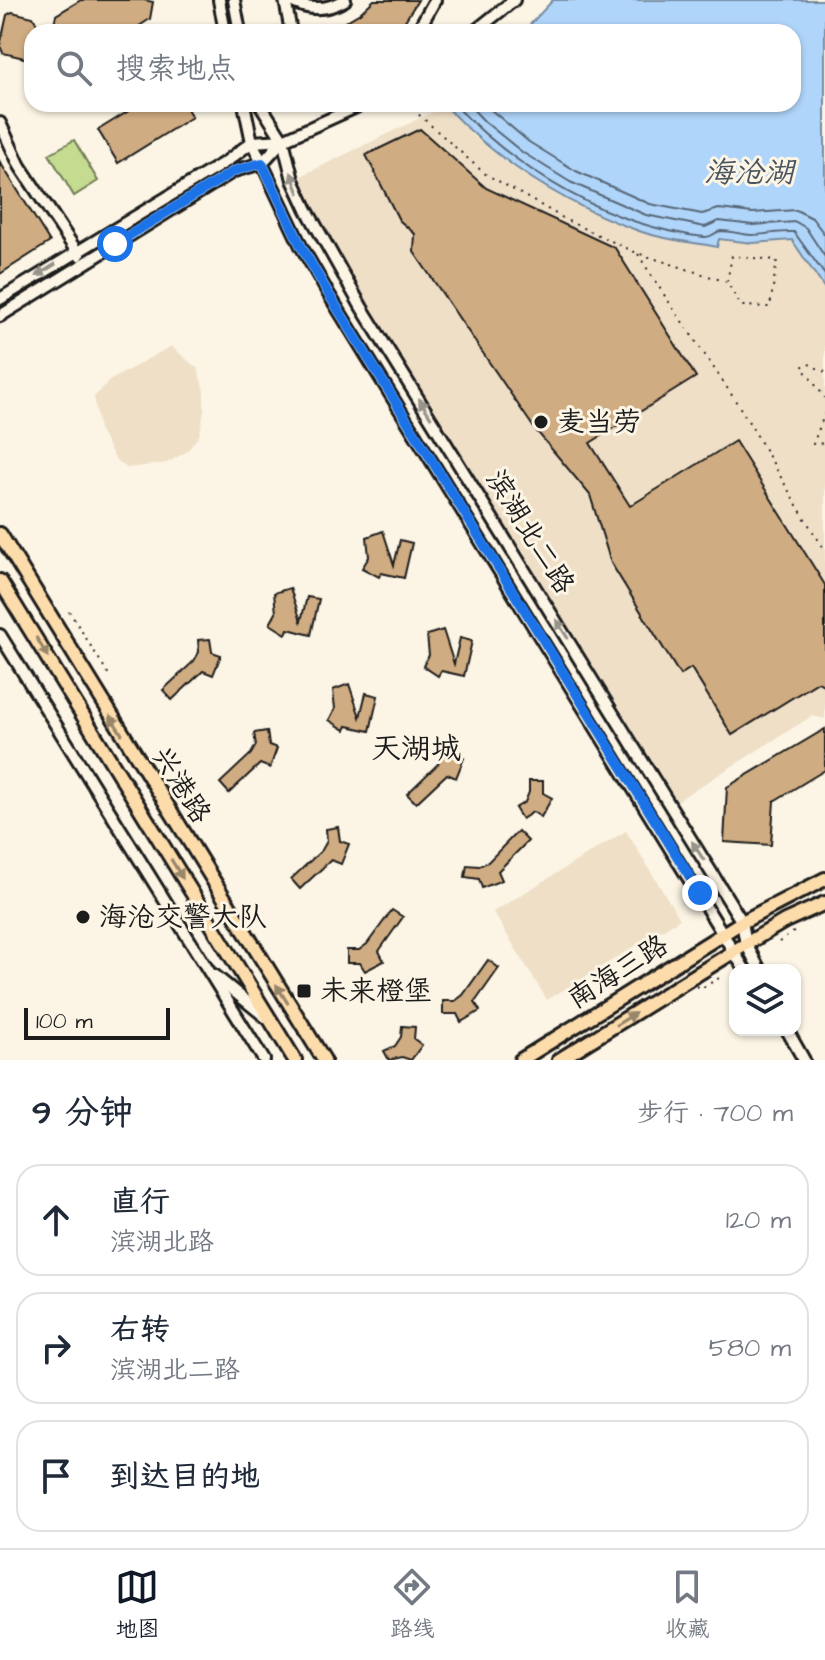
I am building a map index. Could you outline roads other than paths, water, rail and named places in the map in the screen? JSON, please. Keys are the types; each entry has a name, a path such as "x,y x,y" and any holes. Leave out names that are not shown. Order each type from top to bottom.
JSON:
{"main road":[{"name":"兴港路","path":"0,534 324,1060"},
{"name":"兴港路","path":"0,581 295,1060"},
{"name":"南海三路","path":"521,1060 742,922 825,879"},
{"name":"南海三路","path":"559,1060 746,944 785,921 825,903"}],"street":[{"path":"219,0 224,24"},
{"path":"234,0 238,24"},
{"path":"287,0 305,8 320,9 345,0"},
{"path":"287,0 290,24"},
{"path":"422,24 435,0"},
{"path":"484,24 514,0"},
{"name":"滨湖北二路","path":"246,112 252,142 301,246 328,293 741,964"},
{"name":"滨湖北二路","path":"263,112 283,140 293,180 307,210 362,308 742,922 746,944 757,964"},
{"path":"0,299 227,161 252,142 283,140 345,112"},
{"path":"0,123 20,166 84,263"},
{"path":"0,316 234,171 262,163 283,140"},
{"path":"1,638 264,1060"},
{"path":"207,969 271,1022"},
{"path":"790,1036 804,1060"}],"water":[{"name":"海沧湖","path":"553,0 825,0 825,289 792,240 753,243 719,239 717,247 648,234 585,208 534,180 488,146 451,112 801,112 801,24 530,24"}],"place":[{"name":"麦当劳","path":"541,422"},
{"name":"海沧交警大队","path":"83,917"},
{"name":"未来橙堡","path":"304,991"}],"district":[{"name":"天湖城","path":"416,749"}]}
